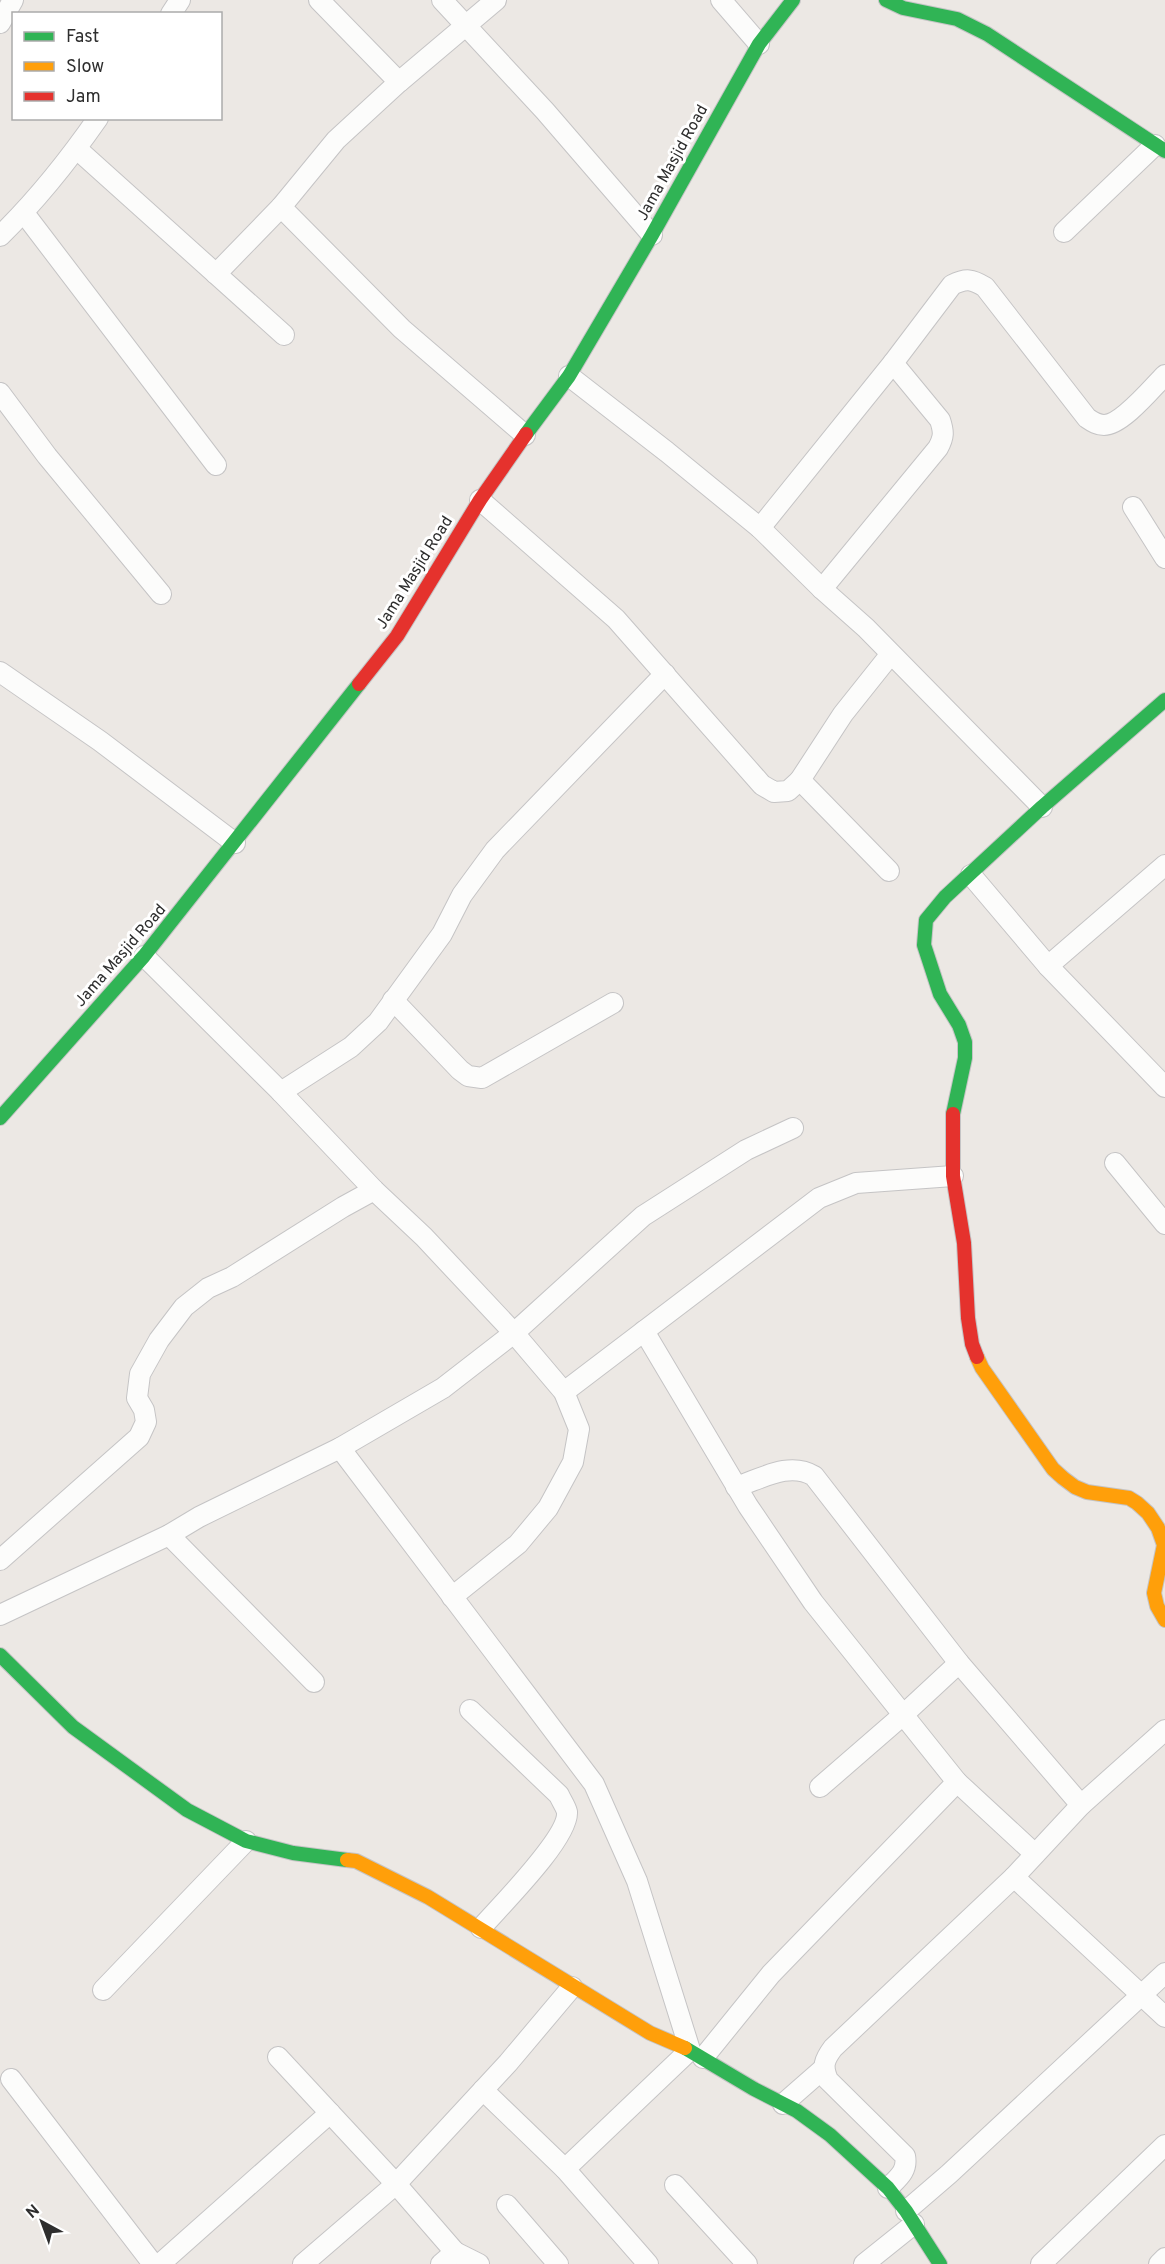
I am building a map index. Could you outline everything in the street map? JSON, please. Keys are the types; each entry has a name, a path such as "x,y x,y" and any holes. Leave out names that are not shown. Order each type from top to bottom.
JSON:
{"street":[{"path":"0,23 13,0"},
{"path":"319,0 399,82"},
{"path":"442,0 545,111 652,235"},
{"path":"216,274 281,207 336,140 399,82 496,0"},
{"path":"720,0 759,44"},
{"name":"Jama Masjid Road","path":"0,1117 144,956 397,636 480,500 569,376 652,235 759,44 793,0"},
{"path":"886,0 903,8 957,20 987,34 1160,148 1064,232"},
{"path":"0,236 24,213 64,167 97,120"},
{"path":"77,149 284,335"},
{"path":"281,207 402,329 525,435"},
{"path":"24,213 216,465"},
{"path":"760,528 893,363 952,285 963,280 973,280 986,287 1087,418 1096,424 1106,425 1119,420 1165,375"},
{"path":"822,589 938,448 944,437 940,420 893,363"},
{"path":"569,376 668,452 760,528 822,589 866,628 890,655 1042,807"},
{"path":"0,393 47,456 161,594"},
{"path":"480,500 616,619 762,785 774,792 788,791 800,780 843,714 890,655"},
{"path":"1133,507 1165,558"},
{"path":"0,672 100,741 235,843"},
{"path":"281,1092 351,1047 378,1023 441,934 462,894 495,850 665,674"},
{"path":"1165,700 1042,807 945,897 926,921 924,945 940,994 959,1025 965,1042 965,1058 952,1120 953,1176 964,1243 968,1318 972,1344 982,1368 1053,1469 1081,1490 1127,1496 1144,1509 1158,1530 1164,1551 1155,1580 1154,1597 1159,1612 1165,1620"},
{"path":"800,780 889,871"},
{"path":"1048,966 1165,865"},
{"path":"971,875 1048,966 1165,1087"},
{"path":"144,956 423,1237 514,1333 564,1392 579,1429 573,1462 548,1508 518,1544 452,1597"},
{"path":"393,1000 460,1070 468,1076 482,1078 613,1003"},
{"path":"0,1615 169,1535 199,1517 340,1448 443,1388 514,1333 643,1216 746,1150 793,1128"},
{"path":"1114,1163 1165,1224"},
{"path":"564,1392 819,1198 856,1183 953,1176"},
{"path":"0,1560 139,1437 146,1422 144,1410 137,1398 140,1374 159,1340 184,1307 208,1288 232,1278 343,1207 374,1190"},
{"path":"644,1331 736,1487 813,1602 957,1782 1035,1854"},
{"path":"340,1448 594,1784 637,1881 697,2054"},
{"path":"736,1487 787,1470 798,1470 814,1476 959,1663 1081,1805"},
{"path":"169,1535 314,1682"},
{"path":"0,1655 73,1727 187,1810 246,1841 293,1853 356,1862 428,1897 650,2033 697,2054 783,2104 830,2135 888,2188 940,2264"},
{"path":"820,1787 959,1663"},
{"path":"470,1710 559,1795 567,1812 563,1829 547,1853 481,1928"},
{"path":"888,2188 904,2171 907,2164 905,2156 828,2080 823,2069 825,2059 833,2048 1014,1878 1081,1805 1165,1730"},
{"path":"565,2169 697,2054 957,1782"},
{"path":"103,1990 246,1841"},
{"path":"1014,1878 1165,2017"},
{"path":"864,2264 910,2218 949,2174 1165,1973"},
{"path":"303,2264 396,2184 483,2090 572,1987"},
{"path":"278,2057 396,2184 448,2258 479,2264"},
{"path":"783,2104 823,2069"},
{"path":"10,2079 153,2264"},
{"path":"483,2090 565,2169 648,2264"},
{"path":"160,2264 330,2113"},
{"path":"1041,2264 1165,2145"},
{"path":"675,2185 747,2264"},
{"path":"507,2205 558,2264"},
{"path":"1160,2264 1165,2259"}],"traffic: fast":[{"path":"526,434 569,376 652,235 759,44 793,0"},
{"path":"886,0 903,8 957,19 987,34 1165,151"},
{"path":"0,1118 144,956 359,684"},
{"path":"953,1114 965,1058 965,1042 959,1025 940,994 924,945 926,920 945,897 1042,807 1165,700"},
{"path":"0,1655 73,1727 187,1810 246,1841 293,1853 347,1860"},
{"path":"685,2048 754,2089 797,2111 830,2135 888,2188 906,2211 940,2264"}],"traffic: slow":[{"path":"977,1357 982,1368 1053,1469 1075,1487 1087,1492 1129,1498 1148,1513 1158,1528 1164,1545 1154,1593 1157,1606 1165,1620"},
{"path":"347,1860 356,1861 428,1897 650,2033 685,2048"}],"traffic: jam":[{"path":"359,684 397,636 480,500 526,434"},
{"path":"953,1114 953,1176 964,1243 968,1318 972,1344 977,1357"}]}
